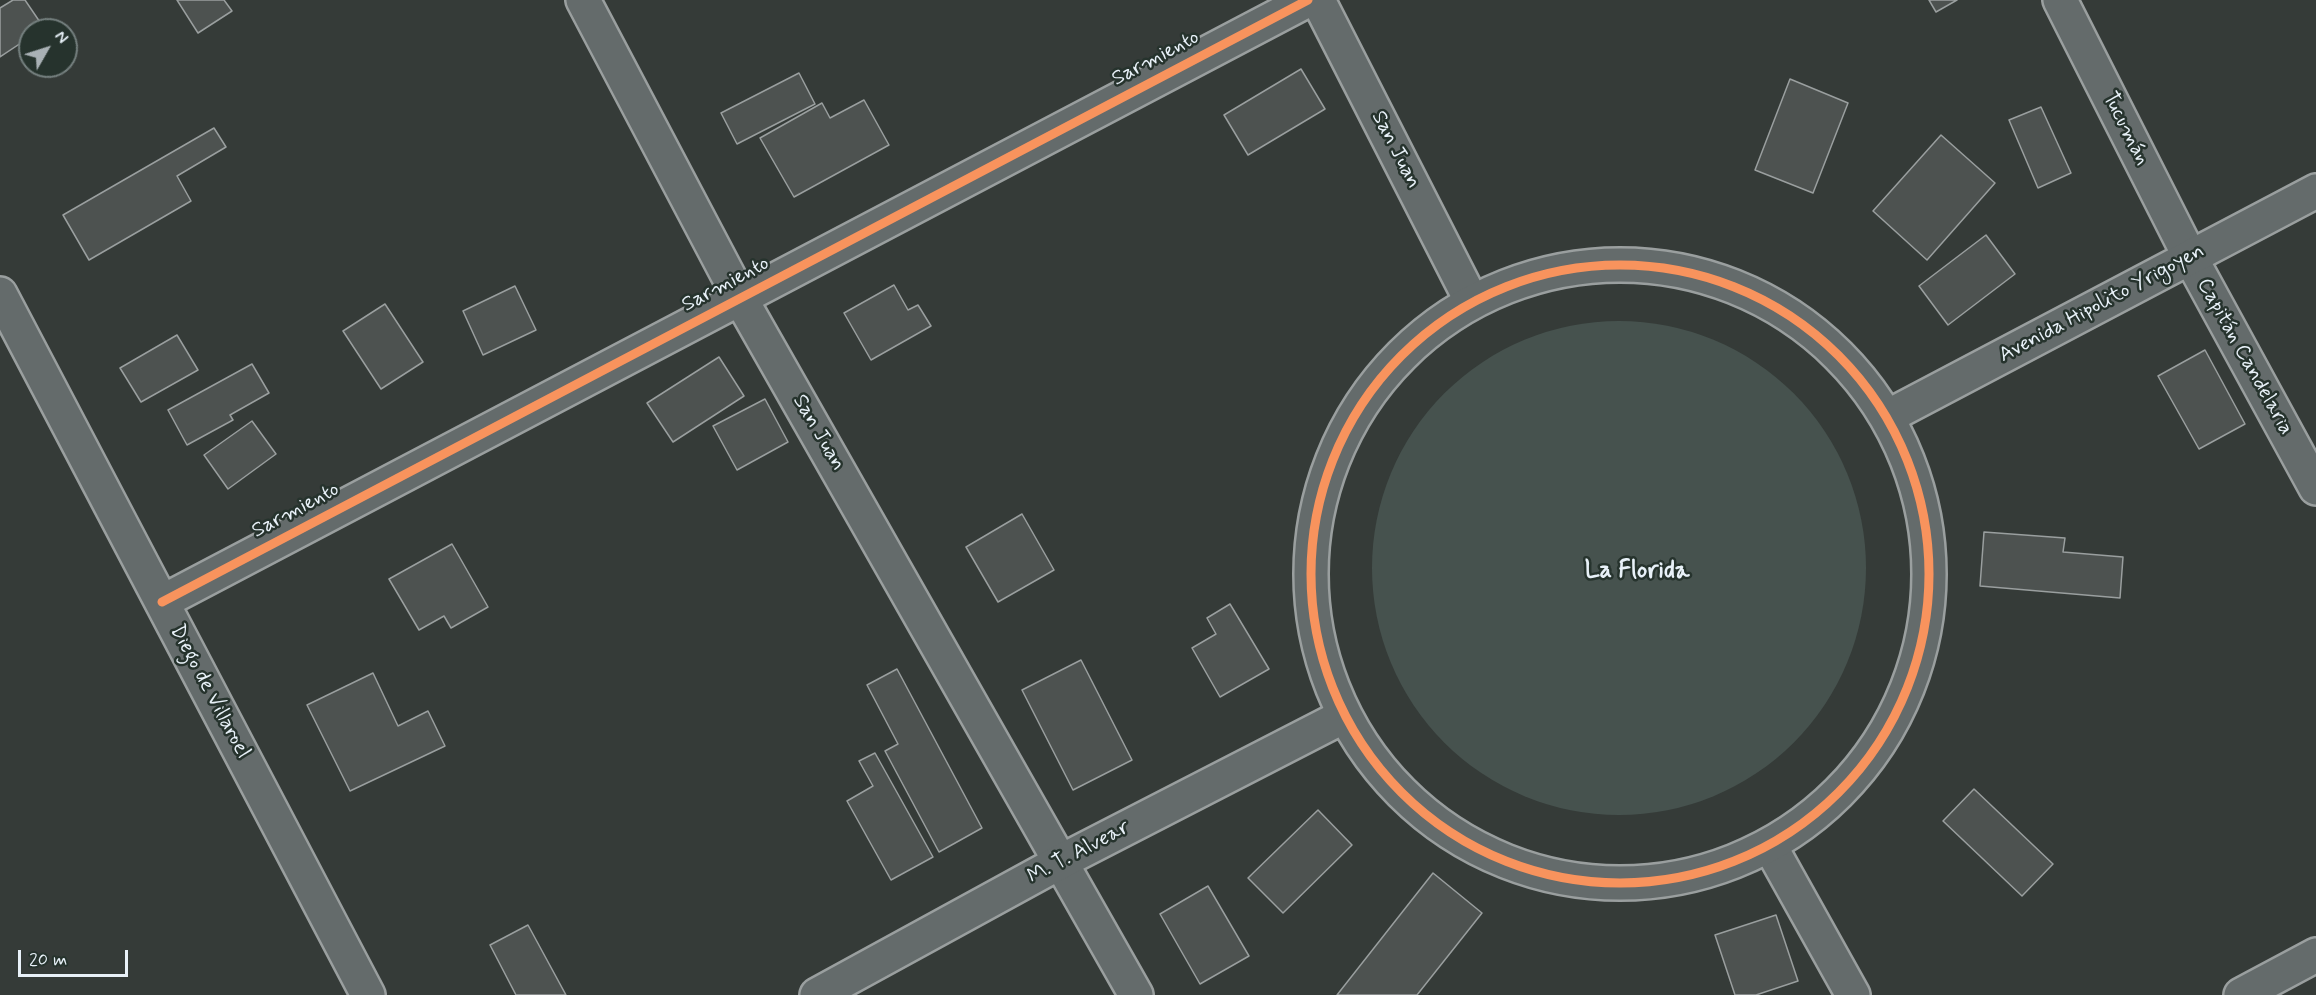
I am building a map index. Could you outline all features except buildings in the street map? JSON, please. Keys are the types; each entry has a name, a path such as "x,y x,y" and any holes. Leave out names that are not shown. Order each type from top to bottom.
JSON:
{"street":[{"name":"San Juan","path":"584,0 740,298 1062,861 1136,995"},
{"name":"Sarmiento","path":"162,602 1308,0"},
{"name":"San Juan","path":"1318,0 1471,300"},
{"name":"Tucumán","path":"2060,0 2190,257"},
{"name":"Avenida Hipolito Yrigoyen","path":"1887,417 2316,191"},
{"name":"Capitán Candelaria","path":"2190,257 2316,488"},
{"path":"1624,263 1702,274 1775,305 1838,354 1887,417 1920,493 1931,575 1920,657 1888,733 1837,798 1771,848 1694,877 1612,885 1530,872 1455,837 1391,784 1344,716 1316,640 1309,561 1322,482 1356,409 1406,347 1471,300 1545,271 1624,263"},
{"name":"Diego de Villaroel","path":"0,294 368,995"},
{"name":"M. T. Alvear","path":"817,995 1062,861 1344,716"},
{"path":"1771,848 1853,995"},
{"path":"2241,995 2316,955"}],"shaded area":[{"path":"1619,321 1667,326 1691,331 1714,340 1756,362 1794,393 1825,431 1847,473 1856,496 1861,520 1866,568 1861,616 1856,640 1847,663 1825,705 1794,743 1756,774 1714,796 1691,805 1667,810 1619,815 1571,810 1547,805 1524,796 1482,774 1444,743 1413,705 1391,663 1382,640 1377,616 1372,568 1377,520 1382,496 1391,473 1413,431 1444,393 1482,362 1524,340 1547,331 1571,326"}],"cycle path":[{"path":"162,602 1308,0"},
{"path":"1620,265 1650,266 1680,271 1738,288 1792,317 1839,355 1877,402 1906,456 1923,514 1928,544 1929,574 1928,604 1923,634 1906,692 1877,746 1839,793 1792,831 1738,860 1680,877 1650,882 1620,883 1590,882 1560,877 1502,860 1448,831 1401,793 1363,746 1334,692 1317,634 1312,604 1311,574 1312,544 1317,514 1334,456 1363,402 1401,355 1448,317 1502,288 1560,271 1590,266 1620,265"}],"district":[{"name":"La Florida","path":"1637,572"}]}
